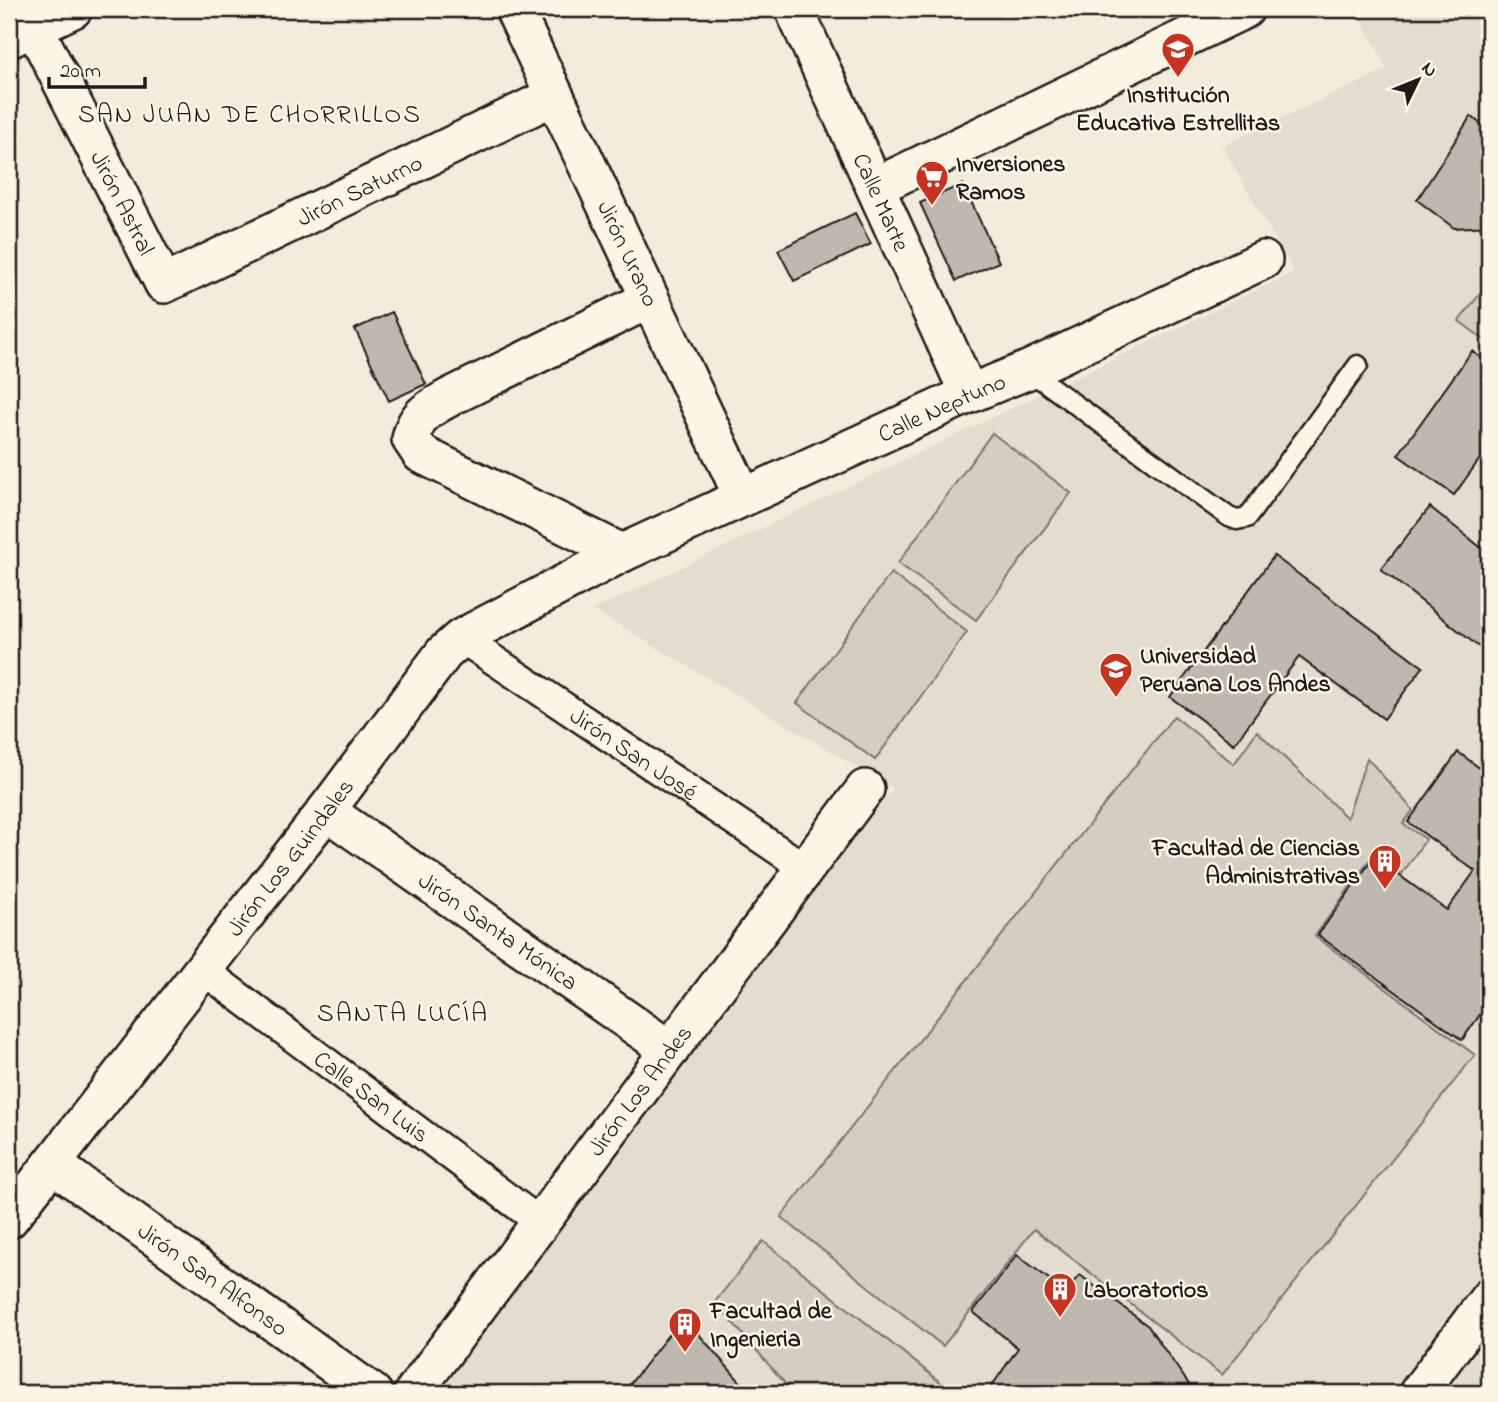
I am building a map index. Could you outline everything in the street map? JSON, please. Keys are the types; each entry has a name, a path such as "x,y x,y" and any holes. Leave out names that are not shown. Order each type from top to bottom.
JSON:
{"street":[{"path":"23,25 73,9"},
{"name":"Jirón Urano","path":"514,9 743,497"},
{"name":"Calle Marte","path":"794,9 969,394"},
{"path":"874,187 1245,9"},
{"name":"Jirón Astral","path":"23,25 164,284"},
{"name":"Jirón Saturno","path":"164,284 554,96"},
{"name":"Calle Neptuno","path":"622,553 969,394 1028,370 1263,260"},
{"path":"622,553 421,454 411,439 414,425 425,411 650,299"},
{"name":"Jirón Los Guindales","path":"9,1219 326,811 444,653 461,638 622,553"},
{"name":"Jirón San José","path":"461,638 806,868"},
{"name":"Jirón Los Andes","path":"413,1393 865,789"},
{"name":"Jirón Santa Mónica","path":"326,811 670,1051"},
{"name":"Calle San Luis","path":"202,969 541,1223"},
{"name":"Jirón San Alfonso","path":"52,1164 373,1393"},
{"path":"1418,1393 1489,1298"}],"lane":[{"path":"1028,370 1229,517 1237,520 1247,519 1358,365"}],"shaded area":[{"name":"Universidad Peruana Los Andes","path":"1356,9 1489,9 1489,1393 434,1393 893,788 593,610 1294,272 1222,146 1387,69"},
{"path":"1489,282 1489,343 1459,321"},
{"path":"992,433 1071,493 976,620 898,563"},
{"path":"891,573 967,632 875,760 797,703"},
{"path":"1174,716 1234,764 1257,731 1347,818 1367,758 1413,810 1403,824 1426,839 1402,874 1373,855 1315,936 1475,1055 1222,1375 1034,1229 943,1346 781,1217"},
{"path":"763,1241 949,1389 946,1393 793,1393 715,1302"}],"building":[{"path":"1471,116 1489,131 1489,226 1454,228 1417,200"},
{"path":"963,184 999,262 956,281 920,203"},
{"path":"855,213 871,244 794,281 778,250"},
{"path":"392,312 426,384 389,401 355,329"},
{"path":"1472,351 1489,364 1489,446 1454,495 1398,455"},
{"path":"1430,507 1489,554 1489,655 1381,569"},
{"path":"1274,556 1423,667 1384,719 1299,657 1234,744 1170,697"},
{"name":"Facultad de Ciencias Administrativas","path":"1458,752 1489,775 1489,1002 1462,1040 1318,935 1374,857 1447,910 1475,871 1408,822"},
{"name":"Laboratorios","path":"1017,1255 1065,1291 1080,1275 1148,1326 1195,1393 987,1393 1018,1348 973,1312"},
{"name":"Facultad de Ingenieria","path":"683,1316 750,1393 623,1393"}],"place":[{"name":"Institución Educativa Estrellitas","path":"1178,79"},
{"name":"Inversiones Ramos","path":"932,207"},
{"name":"Universidad Peruana Los Andes","path":"1116,699"},
{"name":"Facultad de Ciencias Administrativas","path":"1385,891"},
{"name":"Laboratorios","path":"1060,1319"},
{"name":"Facultad de Ingenieria","path":"685,1354"}],"district":[{"name":"SAN JUAN DE CHORRILLOS","path":"250,113"},
{"name":"SANTA LUCÍA","path":"403,1012"}]}
